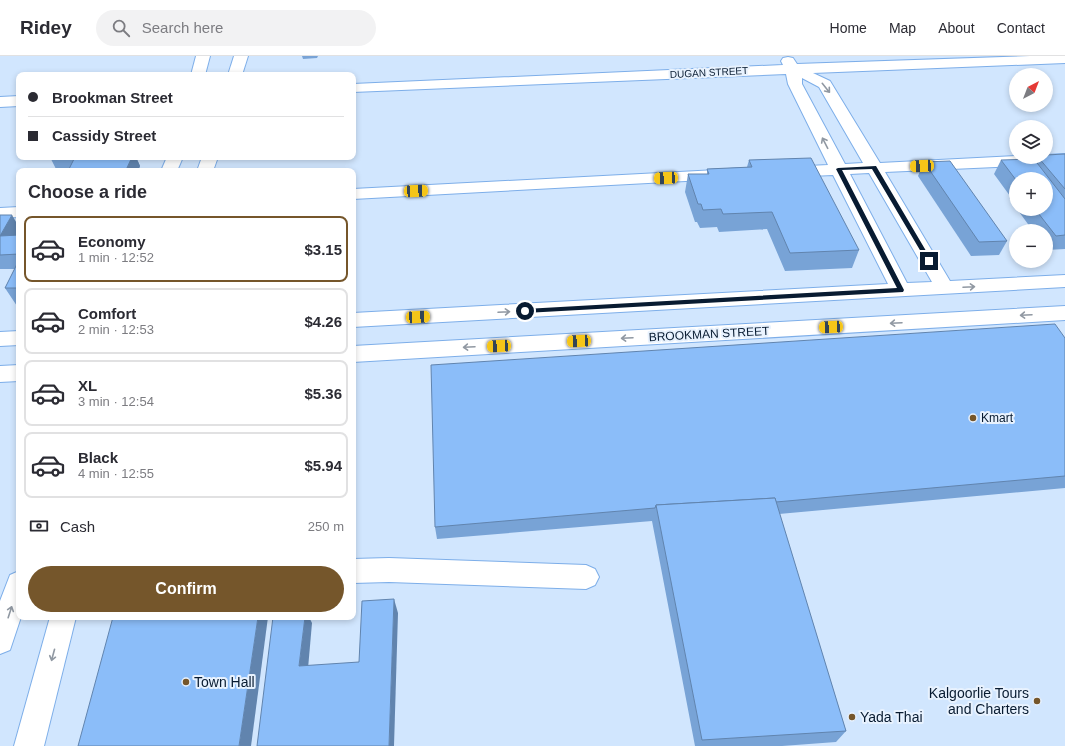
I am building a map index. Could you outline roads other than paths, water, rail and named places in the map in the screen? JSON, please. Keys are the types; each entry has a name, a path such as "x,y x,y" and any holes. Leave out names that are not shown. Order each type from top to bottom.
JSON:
{"street":[{"path":"199,72 203,56"},
{"path":"236,72 241,56"},
{"name":"DUGAN STREET","path":"356,88 789,62 1065,59"},
{"path":"789,62 825,84 945,288"},
{"path":"789,62 795,84 901,290"},
{"path":"0,102 16,101"},
{"path":"775,172 1065,159"},
{"path":"356,194 735,174"},
{"path":"0,212 16,212"},
{"path":"356,320 1065,281"},
{"path":"724,300 738,332"},
{"name":"BROOKMAN STREET","path":"356,354 1065,313"},
{"path":"387,318 387,352"},
{"path":"0,339 16,338"},
{"path":"0,374 16,373"},
{"path":"356,571 389,570 586,577"},
{"path":"0,641 16,592"},
{"path":"29,746 63,620"}],"place":[{"name":"Kmart","path":"973,418"},
{"name":"Town Hall","path":"186,682"},
{"name":"Kalgoorlie Tours and Charters","path":"1037,701"},
{"name":"Yada Thai","path":"852,717"}]}
